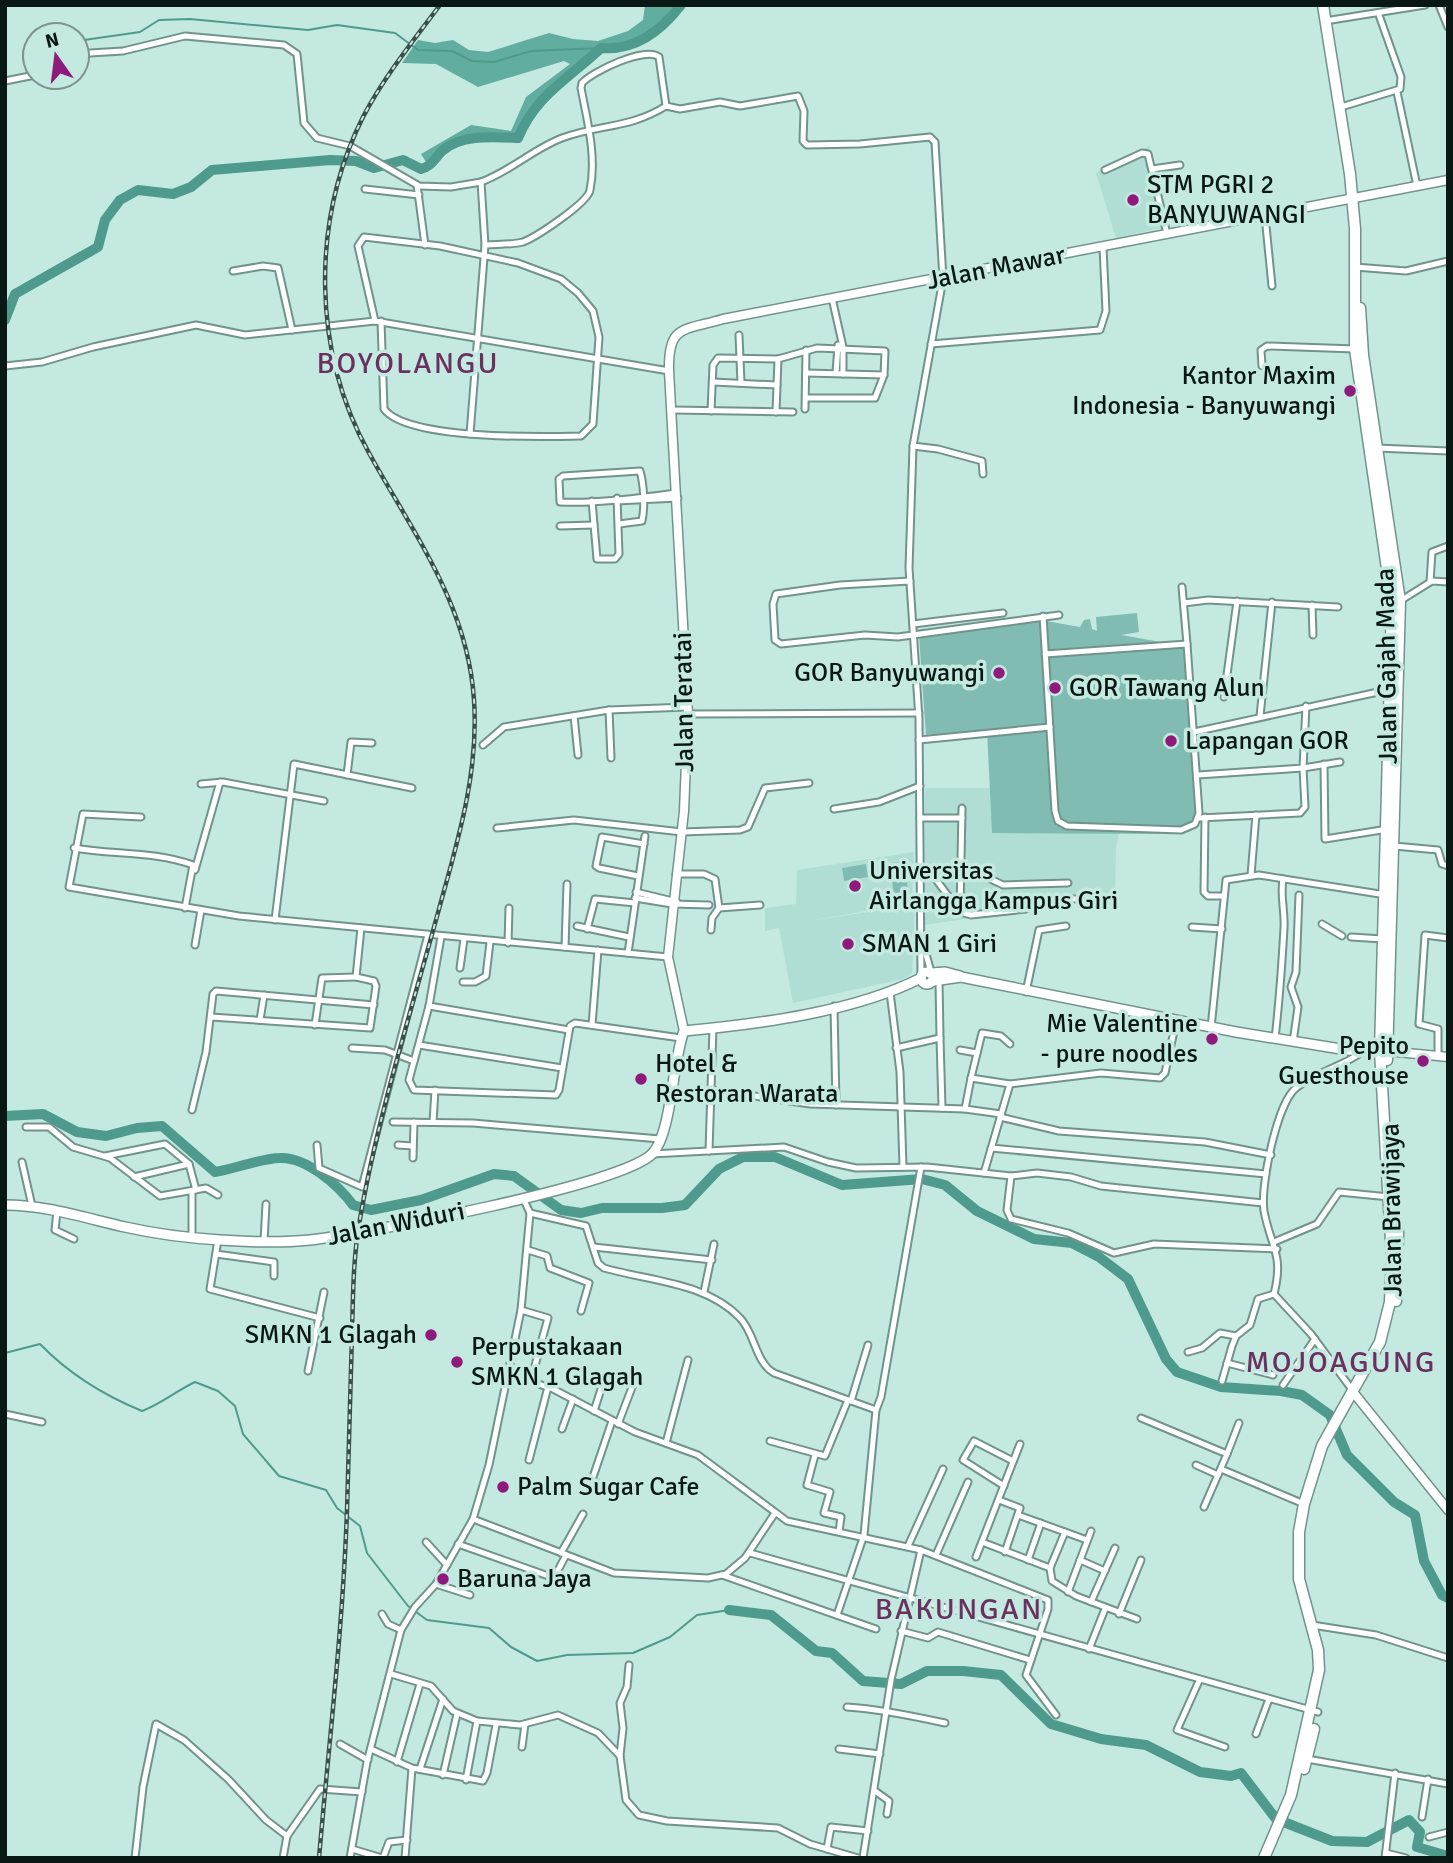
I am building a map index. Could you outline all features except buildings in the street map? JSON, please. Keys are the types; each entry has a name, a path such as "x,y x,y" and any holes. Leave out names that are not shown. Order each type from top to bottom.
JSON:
{"highway":[{"path":"1322,5 1354,198 1360,212 1358,267 1361,340 1400,601 1395,689 1394,846 1388,939"},
{"name":"Jalan Gajah Mada","path":"1354,198 1358,267 1355,349 1392,591 1395,689 1388,829 1390,876 1386,895 1388,939 1384,1051"},
{"name":"Jalan Brawijaya","path":"1314,1624 1298,1566 1304,1504 1332,1431 1384,1348 1396,1303 1399,1260 1389,1155 1384,1051 1388,1035 1388,939"},
{"name":"Jalan Brawijaya","path":"1355,1394 1380,1342 1390,1302 1389,1155"},
{"name":"Jalan Brawijaya","path":"1264,1858 1287,1816 1307,1759 1315,1711 1320,1662 1306,1586 1306,1527 1332,1431"},
{"name":"Jalan Brawijaya","path":"1287,1816 1315,1711"},
{"name":"Jalan Brawijaya","path":"1271,1858 1279,1833"}],"main road":[{"path":"652,1154 660,1139 683,1034 834,1006 893,991 929,978 961,977 1211,1028 1362,1052 1384,1051"},
{"name":"Jalan Widuri","path":"5,1205 30,1206 55,1216 218,1242 335,1237 525,1198 627,1170 652,1154"}],"street":[{"path":"1325,21 1368,17 1425,5"},
{"path":"1439,5 1448,27"},
{"path":"1380,15 1400,88 1417,186"},
{"path":"91,52 123,51 185,36 284,45 297,54 301,110 309,132 317,138 350,146 418,185 437,188 481,182 521,162 546,145 589,131 635,122 666,106 680,109 720,102 740,106 798,96 804,111 802,134 807,145 934,139 943,279 913,446 910,581 919,713 921,937 940,1038 942,1108"},
{"path":"485,245 527,240 585,199 591,188 589,131 582,83 607,66 656,54 662,66 666,106"},
{"path":"1341,107 1400,88"},
{"path":"1105,170 1145,152 1152,169 1167,234"},
{"path":"1152,169 1180,165"},
{"name":"Jalan Mawar","path":"669,371 669,344 680,332 723,319 943,279 1448,180"},
{"path":"470,435 485,245 481,182"},
{"path":"418,185 425,244"},
{"path":"365,189 419,195"},
{"path":"1265,216 1272,286"},
{"path":"364,237 425,244 543,270 578,293 597,323 596,416 586,434 470,435 413,424 385,411 378,321 360,261 359,241 364,237"},
{"path":"931,344 1100,330 1106,311 1103,247"},
{"path":"1358,267 1406,271 1448,261"},
{"path":"233,271 262,266 278,268 292,330"},
{"path":"832,299 840,345 840,373"},
{"path":"5,366 42,362 93,347 196,325 246,335 378,321 669,371"},
{"path":"739,335 741,383"},
{"path":"711,411 716,359 778,359 806,350 840,345 885,351 884,374 875,398 806,398"},
{"path":"1262,366 1261,350 1268,346 1355,349"},
{"path":"805,409 806,350"},
{"path":"776,412 778,359"},
{"name":"Jalan Teratai","path":"669,371 688,711 682,831 667,957 683,1034"},
{"path":"806,373 884,374"},
{"path":"713,382 777,385"},
{"path":"672,410 793,412"},
{"path":"913,446 982,461 983,474"},
{"path":"1377,448 1448,451"},
{"path":"619,524 642,522 642,498 640,471 559,479 560,502 617,500 642,498 678,496"},
{"path":"592,501 596,556 601,561 618,557 617,500"},
{"path":"560,526 594,525"},
{"path":"1430,582 1432,552 1448,546"},
{"path":"910,581 840,585 776,594 773,604 775,637 781,644 913,633 1059,615"},
{"path":"1400,601 1430,582 1448,582"},
{"path":"1182,587 1202,817 1204,892 1208,896 1224,896"},
{"path":"1184,603 1237,601 1338,607"},
{"path":"1224,697 1237,601"},
{"path":"1260,716 1272,602"},
{"path":"1312,605 1312,635"},
{"path":"913,624 1003,613"},
{"path":"1042,617 1055,811 1061,824 1181,830 1195,824 1202,817 1303,812 1306,706"},
{"path":"1045,654 1186,644"},
{"path":"1194,732 1395,689"},
{"path":"609,710 611,758"},
{"path":"483,746 504,727 609,710 919,713"},
{"path":"574,716 578,755"},
{"path":"919,740 1049,727"},
{"path":"347,775 351,742 372,743"},
{"path":"1198,775 1303,768 1340,762"},
{"path":"275,920 294,764 412,788"},
{"path":"1324,764 1325,839 1388,829"},
{"path":"186,908 220,782"},
{"path":"201,785 220,782 324,801"},
{"path":"497,828 574,820 682,831 745,829 755,814 765,788 809,783"},
{"path":"834,809 879,802 920,786"},
{"path":"960,912 962,808"},
{"path":"141,817 85,813 81,817 74,848 68,883 70,888 275,920 667,957"},
{"path":"1251,875 1256,815"},
{"path":"920,818 962,818"},
{"path":"638,876 599,868 596,865 598,852 603,836 645,844"},
{"path":"628,953 645,836"},
{"path":"1394,846 1438,849 1442,864 1448,866"},
{"path":"74,848 111,853 130,851 191,864 195,870"},
{"path":"920,869 981,874 1003,885 1068,883"},
{"path":"929,870 960,912 971,915 1026,909 1048,899 1080,899"},
{"path":"676,874 704,874 716,882 719,908 712,918 712,930"},
{"path":"1211,1028 1226,880 1251,875 1386,895"},
{"path":"1275,1039 1284,931 1284,911 1280,899 1283,879"},
{"path":"565,947 567,884"},
{"path":"1293,1042 1298,1007 1291,987 1297,965 1299,895"},
{"path":"587,929 595,899 635,898 709,905"},
{"path":"719,908 760,905"},
{"path":"508,943 509,908"},
{"path":"195,946 201,910"},
{"path":"1322,924 1342,936"},
{"path":"577,926 629,937"},
{"path":"1026,992 1039,930 1066,926"},
{"path":"1192,927 1222,929"},
{"path":"356,977 361,928"},
{"path":"317,1146 318,1168 362,1187 428,935"},
{"path":"1384,1051 1443,1056 1437,1027 1418,1022 1425,935 1448,937"},
{"path":"441,937 429,1006 409,1087 414,1090 556,1095 569,1030 575,1023 683,1034"},
{"path":"1351,937 1388,939"},
{"path":"460,968 464,939"},
{"path":"463,982 475,982 486,976 490,942"},
{"path":"592,1025 598,950"},
{"path":"211,1017 260,1020 314,1025 368,1029 376,983 356,977 322,978 314,1025"},
{"path":"192,1110 211,1017 213,994 216,991 374,1005"},
{"path":"893,991 901,1105 902,1167"},
{"path":"260,1020 264,995"},
{"path":"429,1006 569,1030"},
{"path":"834,1006 836,1105"},
{"path":"971,1078 1010,1084 1101,1073 1160,1078 1165,1073 1176,1021"},
{"path":"709,1151 713,1027"},
{"path":"1439,1032 1448,1032"},
{"path":"965,1109 982,1033 1001,1036 1010,1044"},
{"path":"896,1048 940,1038"},
{"path":"419,1045 562,1068"},
{"path":"352,1048 373,1048 414,1061"},
{"path":"960,1050 977,1053"},
{"path":"1274,1294 1279,1267 1264,1203 1265,1174 1289,1095 1303,1083 1336,1069 1362,1052"},
{"path":"984,1173 1010,1084"},
{"path":"433,1122 435,1090"},
{"path":"713,1090 780,1101 965,1109 1059,1131 1205,1142 1271,1155"},
{"path":"393,1122 433,1122 660,1139"},
{"path":"413,1158 414,1122"},
{"path":"26,1127 49,1127 73,1147 105,1156 160,1196 210,1188 218,1195"},
{"path":"105,1156 163,1144 189,1164 194,1191 192,1237"},
{"path":"398,1146 413,1146"},
{"path":"652,1154 784,1147 848,1167 902,1167 1011,1176 1048,1174 1101,1186 1264,1203"},
{"path":"991,1148 1265,1174"},
{"path":"22,1162 30,1206"},
{"path":"134,1177 189,1164"},
{"path":"837,1615 863,1535 876,1410 881,1397 920,1170"},
{"path":"1011,1176 1007,1210 1011,1219 1068,1233 1107,1252 1121,1253 1154,1244 1275,1246 1317,1224 1339,1192 1389,1197"},
{"path":"350,1858 368,1760 401,1630 415,1606 436,1584 474,1519 510,1374 521,1310 530,1213 525,1198"},
{"path":"264,1241 266,1204"},
{"path":"530,1213 586,1226 599,1264 604,1268 704,1292 739,1316 768,1370 876,1410"},
{"path":"55,1216 58,1233 74,1239"},
{"path":"218,1242 210,1289 320,1318"},
{"path":"704,1292 714,1244"},
{"path":"594,1247 712,1260"},
{"path":"528,1250 547,1256 549,1267 589,1283 581,1311"},
{"path":"216,1253 274,1262 274,1276"},
{"path":"308,1371 324,1292"},
{"path":"1274,1294 1315,1339 1355,1394 1448,1510"},
{"path":"1222,1381 1236,1336 1250,1325 1258,1299 1274,1294"},
{"path":"521,1310 548,1318 531,1380"},
{"path":"1188,1352 1202,1348 1220,1333 1236,1336"},
{"path":"1283,1385 1315,1339"},
{"path":"770,1441 815,1455 826,1455 869,1345"},
{"path":"666,1443 688,1360"},
{"path":"1227,1363 1273,1375"},
{"path":"510,1374 548,1387 615,1422 690,1451 714,1465 788,1521 908,1546 1048,1600 1027,1677 1056,1716"},
{"path":"603,1487 592,1479 636,1377"},
{"path":"594,1411 604,1380"},
{"path":"529,1460 548,1387"},
{"path":"562,1429 573,1399"},
{"path":"5,1414 42,1422"},
{"path":"1141,1418 1227,1454"},
{"path":"1204,1507 1239,1423"},
{"path":"1004,1486 962,1460 974,1441 1013,1461"},
{"path":"976,1557 1020,1444"},
{"path":"815,1455 807,1485 830,1492 824,1513 842,1517 839,1531"},
{"path":"1196,1465 1304,1504"},
{"path":"908,1546 943,1469"},
{"path":"936,1555 968,1482"},
{"path":"999,1500 1020,1507 1005,1552"},
{"path":"722,1575 750,1553 775,1513"},
{"path":"458,1544 554,1577 583,1514"},
{"path":"1018,1515 1087,1539"},
{"path":"474,1519 614,1573 700,1578 722,1575 876,1629"},
{"path":"1028,1560 1041,1524"},
{"path":"1068,1592 1091,1531"},
{"path":"1065,1532 1050,1568 1052,1581 1068,1592 1105,1609 1137,1619"},
{"path":"426,1542 447,1565"},
{"path":"982,1542 1050,1568"},
{"path":"1091,1602 1115,1548"},
{"path":"629,1665 627,1687 620,1703 624,1728 620,1756 626,1800 639,1815 667,1821 778,1828 827,1849 861,1858 875,1791 891,1680 921,1550"},
{"path":"750,1553 1199,1681 1315,1711"},
{"path":"1080,1560 1105,1571"},
{"path":"1119,1614 1141,1560"},
{"path":"436,1584 470,1595"},
{"path":"1089,1649 1105,1609"},
{"path":"382,1614 388,1624 401,1630"},
{"path":"1314,1624 1376,1635 1448,1658"},
{"path":"901,1631 929,1637 938,1632 1030,1660"},
{"path":"391,1674 435,1688 457,1714 477,1721 496,1725 525,1724 551,1714 561,1716 605,1737 620,1756"},
{"path":"1199,1681 1177,1730 1225,1747"},
{"path":"397,1762 420,1684"},
{"path":"421,1769 443,1698"},
{"path":"1256,1734 1269,1699"},
{"path":"847,1707 886,1709 894,1715 945,1723"},
{"path":"443,1775 457,1714"},
{"path":"466,1780 477,1721"},
{"path":"135,1858 140,1807 156,1724 184,1740 228,1779 266,1820 287,1836"},
{"path":"522,1747 525,1724"},
{"path":"371,1749 412,1768 466,1780 485,1779 496,1725"},
{"path":"340,1744 368,1760"},
{"path":"839,1749 880,1754"},
{"path":"1307,1759 1448,1784"},
{"path":"405,1858 412,1768"},
{"path":"1395,1773 1387,1820 1385,1856 1406,1858"},
{"path":"1422,1817 1428,1779"},
{"path":"283,1858 287,1836 320,1789 362,1792"},
{"path":"875,1791 889,1801 887,1814"},
{"path":"827,1849 831,1827 868,1831"},
{"path":"1429,1837 1448,1832"},
{"path":"352,1849 382,1858 389,1842 407,1840"}],"shaded area":[{"name":"STM PGRI 2 BANYUWANGI","path":"1149,146 1166,227 1116,238 1096,173"},
{"path":"925,788 990,788 993,833 1119,833 1115,897 924,925"},
{"path":"914,852 912,903 808,921 915,905 912,973 903,979 793,1003 779,928 765,931 765,908 796,904 797,870"}],"green space":[{"path":"645,5 681,5 665,23 646,37 625,46 601,48 543,99 525,123 518,138 480,138 459,143 439,156 429,167 421,154 471,125 511,131 526,97 570,64 564,61 478,87 436,64 402,63 418,40 435,43 453,40 469,50 488,52 549,33 598,41 628,31 643,20"},
{"name":"GOR Tawang Alun","path":"1137,613 1139,632 1121,635 1184,646 1197,817 1194,829 1183,834 992,833 987,730 926,735 919,636 1040,620 1080,627 1084,620 1090,619 1092,629 1097,631 1096,617"},
{"path":"905,861 908,893 894,895 890,863"},
{"path":"866,864 868,877 844,881 842,868"}],"waterway":[{"path":"5,320 15,294 98,247 105,220 120,200 138,190 173,194 191,187 212,170 330,160 356,161 374,168 403,160 421,169 442,151 468,139 518,138 525,123 543,99 601,48 636,43 656,31 681,5"},
{"path":"91,39 140,32 159,20 190,19 308,30 337,25 395,33 418,50 452,51 472,61 494,62 531,51 601,48"},
{"path":"5,1116 43,1114 77,1132 106,1136 137,1128 162,1126 215,1172 265,1160 290,1159 321,1174 353,1205 371,1210 421,1200 494,1174 514,1176 561,1210 581,1213 602,1208 662,1208 685,1205 719,1169 743,1157 775,1157 842,1185 922,1179 945,1185 977,1211 1034,1239 1072,1243 1099,1257 1128,1279 1166,1359 1177,1372 1221,1387 1302,1395 1330,1415 1347,1455 1394,1502 1415,1515 1424,1561 1442,1595 1448,1598"},
{"path":"5,1353 40,1344 87,1383 142,1411 195,1382 218,1391 235,1406 243,1434 279,1476 326,1490 337,1508 360,1526 367,1553 408,1606 427,1620 489,1628 511,1647 537,1661 567,1655 633,1653 670,1637 697,1615 729,1610"},
{"path":"729,1610 771,1615 816,1651 832,1653 863,1681 901,1684 927,1671 1001,1675 1051,1724 1101,1739 1146,1745 1200,1772 1231,1776 1241,1773 1276,1819 1332,1841 1367,1842 1409,1820 1420,1832 1417,1847 1448,1856"}],"railway":[{"path":"319,1858 345,1554 353,1291 358,1233 367,1180 386,1102 460,832 470,780 475,727 470,665 450,601 420,541 369,453 350,414 337,372 328,329 325,286 327,242 334,199 346,157 363,117 389,73 440,5"}],"place":[{"name":"STM PGRI 2 BANYUWANGI","path":"1133,200"},
{"name":"Kantor Maxim Indonesia - Banyuwangi","path":"1350,391"},
{"name":"GOR Banyuwangi","path":"999,673"},
{"name":"GOR Tawang Alun","path":"1055,688"},
{"name":"Lapangan GOR","path":"1171,741"},
{"name":"Universitas Airlangga Kampus Giri","path":"855,886"},
{"name":"SMAN 1 Giri","path":"848,944"},
{"name":"Mie Valentine - pure noodles","path":"1212,1039"},
{"name":"Pepito Guesthouse","path":"1423,1061"},
{"name":"Hotel & Restoran Warata","path":"641,1079"},
{"name":"SMKN 1 Glagah","path":"431,1335"},
{"name":"Perpustakaan SMKN 1 Glagah","path":"457,1362"},
{"name":"Palm Sugar Cafe","path":"503,1487"},
{"name":"Baruna Jaya","path":"443,1579"}],"district":[{"name":"BOYOLANGU","path":"408,363"},
{"name":"MOJOAGUNG","path":"1341,1362"},
{"name":"BAKUNGAN","path":"959,1609"}]}
